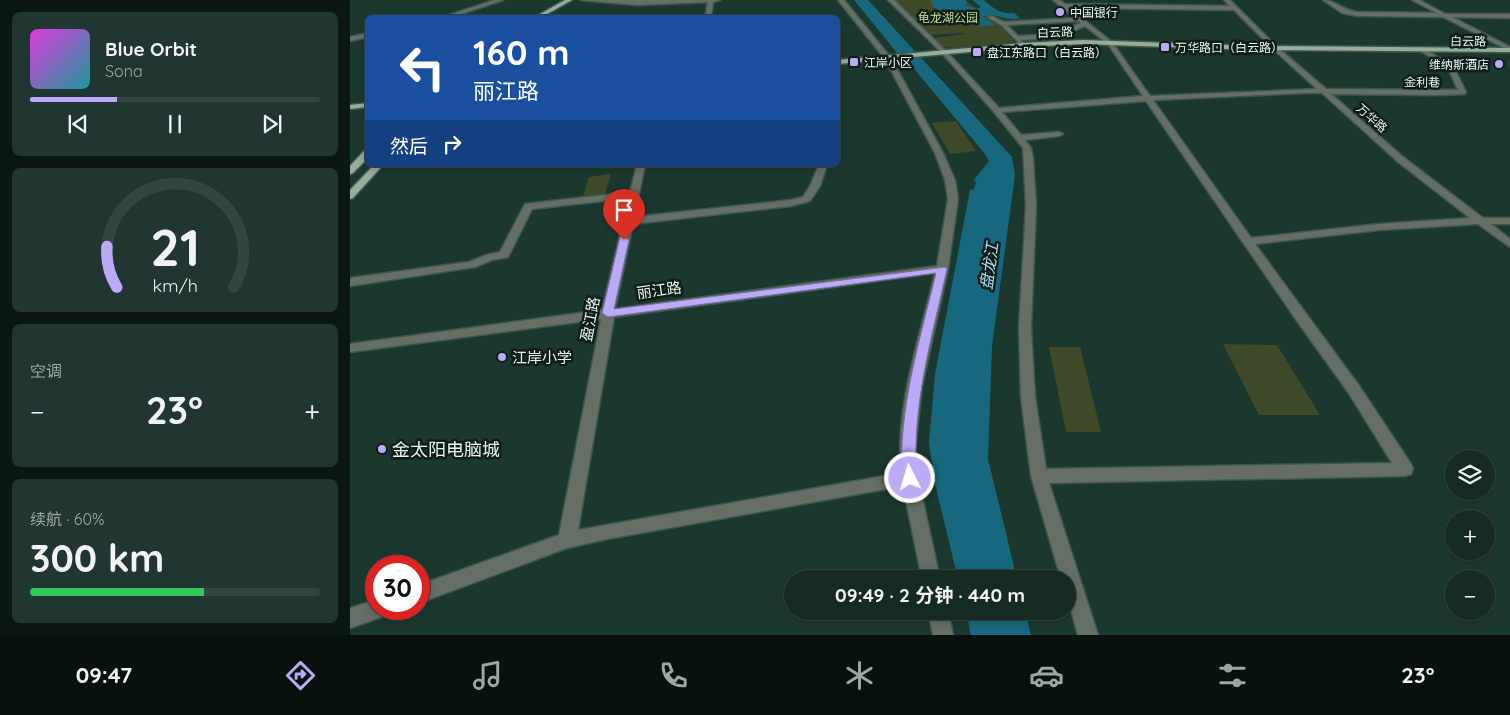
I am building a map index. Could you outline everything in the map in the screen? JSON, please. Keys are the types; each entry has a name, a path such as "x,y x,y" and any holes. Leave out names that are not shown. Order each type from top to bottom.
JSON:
{"main road":[{"path":"542,15 570,2"},
{"path":"552,15 570,2"},
{"name":"白云路","path":"840,62 1023,45 1110,43 1275,48 1510,50"},
{"name":"白云路","path":"1275,48 1424,51 1510,50"},
{"path":"350,107 365,106"},
{"path":"350,171 365,155"},
{"path":"350,196 376,167"}],"street":[{"path":"452,15 500,0"},
{"path":"583,0 637,3 717,0"},
{"path":"708,15 711,0"},
{"path":"841,0 892,57 939,153 950,180 953,199 942,269 915,386 908,449 910,478 929,570"},
{"path":"891,0 944,52 997,110 1027,148 1031,206 1025,327 1028,396 1040,476 1088,635"},
{"path":"1040,476 1405,470 1355,391 1301,318 1110,43 1056,0"},
{"name":"万华路","path":"1228,0 1275,48 1400,159 1510,244"},
{"path":"1326,0 1344,12 1352,14 1447,17 1510,16"},
{"path":"1415,0 1510,50"},
{"path":"1064,6 1236,8"},
{"path":"990,18 1003,24 1023,45"},
{"path":"1003,24 1083,21"},
{"path":"1017,38 1056,36 1083,21"},
{"path":"350,39 365,36"},
{"name":"金利巷","path":"1323,91 1462,92 1451,67 1424,51"},
{"path":"997,110 1150,98 1323,91"},
{"path":"1021,138 1060,134"},
{"name":"盈江路","path":"567,540 608,313 641,167"},
{"path":"628,221 792,203 807,199 823,167"},
{"path":"350,282 471,265 490,257 504,255 528,206 635,194"},
{"path":"1249,241 1479,220 1510,221"},
{"name":"丽江路","path":"350,348 942,269"},
{"path":"430,590 567,540 607,531 910,478"},
{"path":"350,618 365,613"},
{"path":"940,620 943,635"}],"green space":[{"name":"龟龙湖公园","path":"895,0 965,0 1000,26 1015,42 952,48 941,47 933,38 964,34 930,35"},
{"path":"956,121 976,151 950,154 932,123"},
{"path":"611,174 605,194 583,196 589,177"},
{"path":"1223,344 1277,345 1320,415 1259,415"},
{"path":"1049,347 1080,347 1101,432 1066,432"}],"water":[{"name":"盘龙江","path":"854,0 868,0 1012,157 1015,175 992,346 988,459 1015,570 956,570 935,484 929,443 935,374 970,190 974,189 976,182 974,180 989,161 906,59 898,54"},
{"path":"930,0 965,0 967,1 966,5 976,9 981,7 972,0 984,0 998,10 1005,13 1014,13 1020,18 1010,19 992,15 982,17 994,25 949,24 945,20 950,19 948,17 929,18 924,14 937,14 941,12 934,7"},
{"path":"968,620 1027,620 1031,635 971,635"}],"place":[{"name":"中国银行","path":"1060,12"},
{"name":"万华路口（白云路）","path":"1165,47"},
{"name":"盘江东路口（白云路）","path":"977,52"},
{"name":"江岸小区","path":"854,62"},
{"name":"维纳斯酒店","path":"1499,64"},
{"name":"江岸小学","path":"502,357"},
{"name":"金太阳电脑城","path":"382,449"}],"route":[{"path":"624,240 608,313 942,269 915,386 908,449 910,478"}]}
